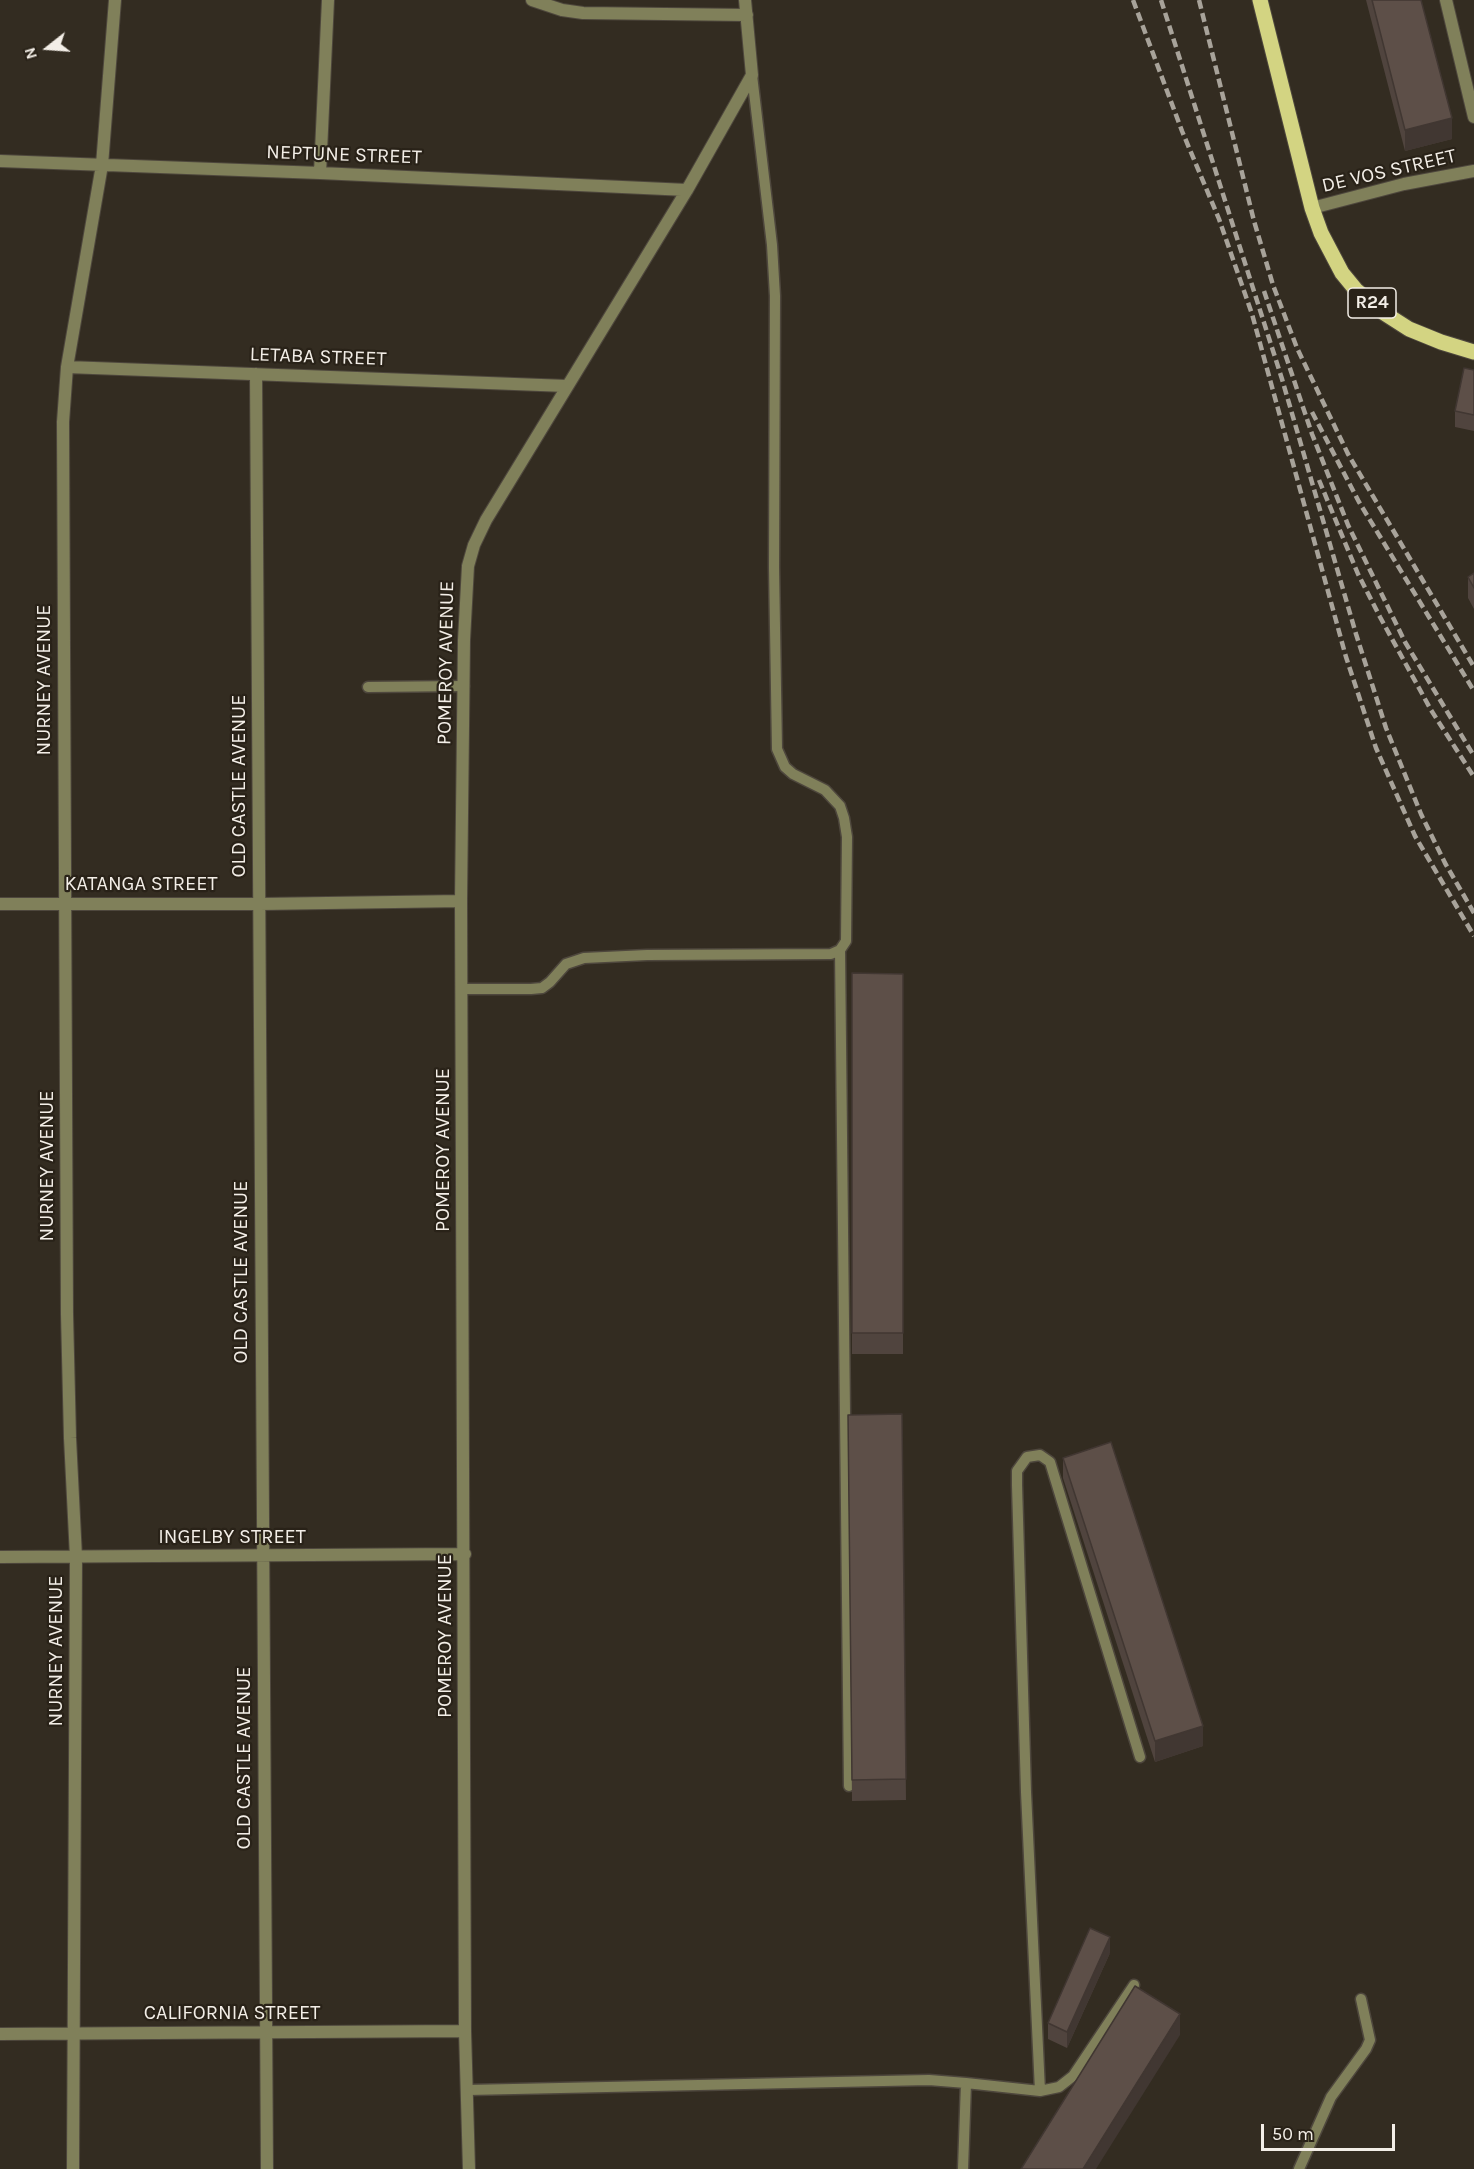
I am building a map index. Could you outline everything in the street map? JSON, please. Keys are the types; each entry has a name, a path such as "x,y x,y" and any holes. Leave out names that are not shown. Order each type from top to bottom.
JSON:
{"main road":[{"name":"R24","path":"1260,0 1312,208 1321,233 1342,273 1356,290 1384,314 1441,342 1474,352"}],"street":[{"name":"NURNEY AVENUE","path":"73,2169 76,1557 70,1438 68,1326 63,422 67,367 102,165 115,0"},
{"path":"320,173 328,0"},
{"path":"532,0 562,10 584,13 747,15"},
{"path":"746,0 752,75"},
{"path":"1446,0 1474,117"},
{"name":"POMEROY AVENUE","path":"469,2169 465,2031 461,901 468,566 474,545 514,471 687,190 752,75"},
{"name":"NEPTUNE STREET","path":"0,161 687,190"},
{"name":"DE VOS STREET","path":"1312,208 1404,184 1474,171"},
{"name":"LETABA STREET","path":"67,367 567,386"},
{"name":"OLD CASTLE AVENUE","path":"256,374 267,2169"},
{"name":"KATANGA STREET","path":"0,904 461,901"},
{"name":"INGELBY STREET","path":"0,1557 465,1554"},
{"name":"CALIFORNIA STREET","path":"0,2034 465,2031"}],"lane":[{"path":"462,989 542,988 566,964 584,958 647,954 831,954 840,950 846,942 847,837 840,806 825,790 793,774 785,767 777,749 774,567 775,296 767,199 752,75"},
{"path":"368,687 464,686"},
{"path":"840,950 849,1786"},
{"path":"1040,2091 1026,1792 1017,1485 1017,1471 1027,1457 1040,1455 1050,1462 1140,1757"},
{"path":"468,2090 929,2079 1040,2091 1059,2087 1073,2076 1134,1985"},
{"path":"1299,2169 1327,2104 1370,2040 1361,1999"},
{"path":"963,2169 966,2083"}],"building":[{"path":"1372,0 1421,0 1452,118 1405,130"},
{"path":"1464,368 1474,370 1474,415 1455,411"},
{"path":"1474,573 1474,588 1468,577"},
{"path":"852,973 903,974 903,1333 852,1333"},
{"path":"902,1414 906,1779 852,1780 848,1415"},
{"path":"1111,1442 1203,1726 1155,1741 1063,1458"},
{"path":"1090,1928 1110,1937 1067,2032 1048,2023"},
{"path":"1135,1986 1180,2014 1083,2169 1021,2169"}],"railway":[{"path":"1133,0 1182,131 1219,219 1252,314 1346,657 1376,748 1415,836 1474,936"},
{"path":"1161,0 1282,379 1356,634 1386,728 1421,814 1445,863 1474,913"},
{"path":"1199,0 1254,221 1273,285 1297,348 1348,454 1474,667"},
{"path":"1264,291 1312,434 1348,525 1405,642 1474,756"},
{"path":"1312,412 1359,502 1474,691"},
{"path":"1319,480 1358,574 1380,617 1431,710 1474,777"}]}
